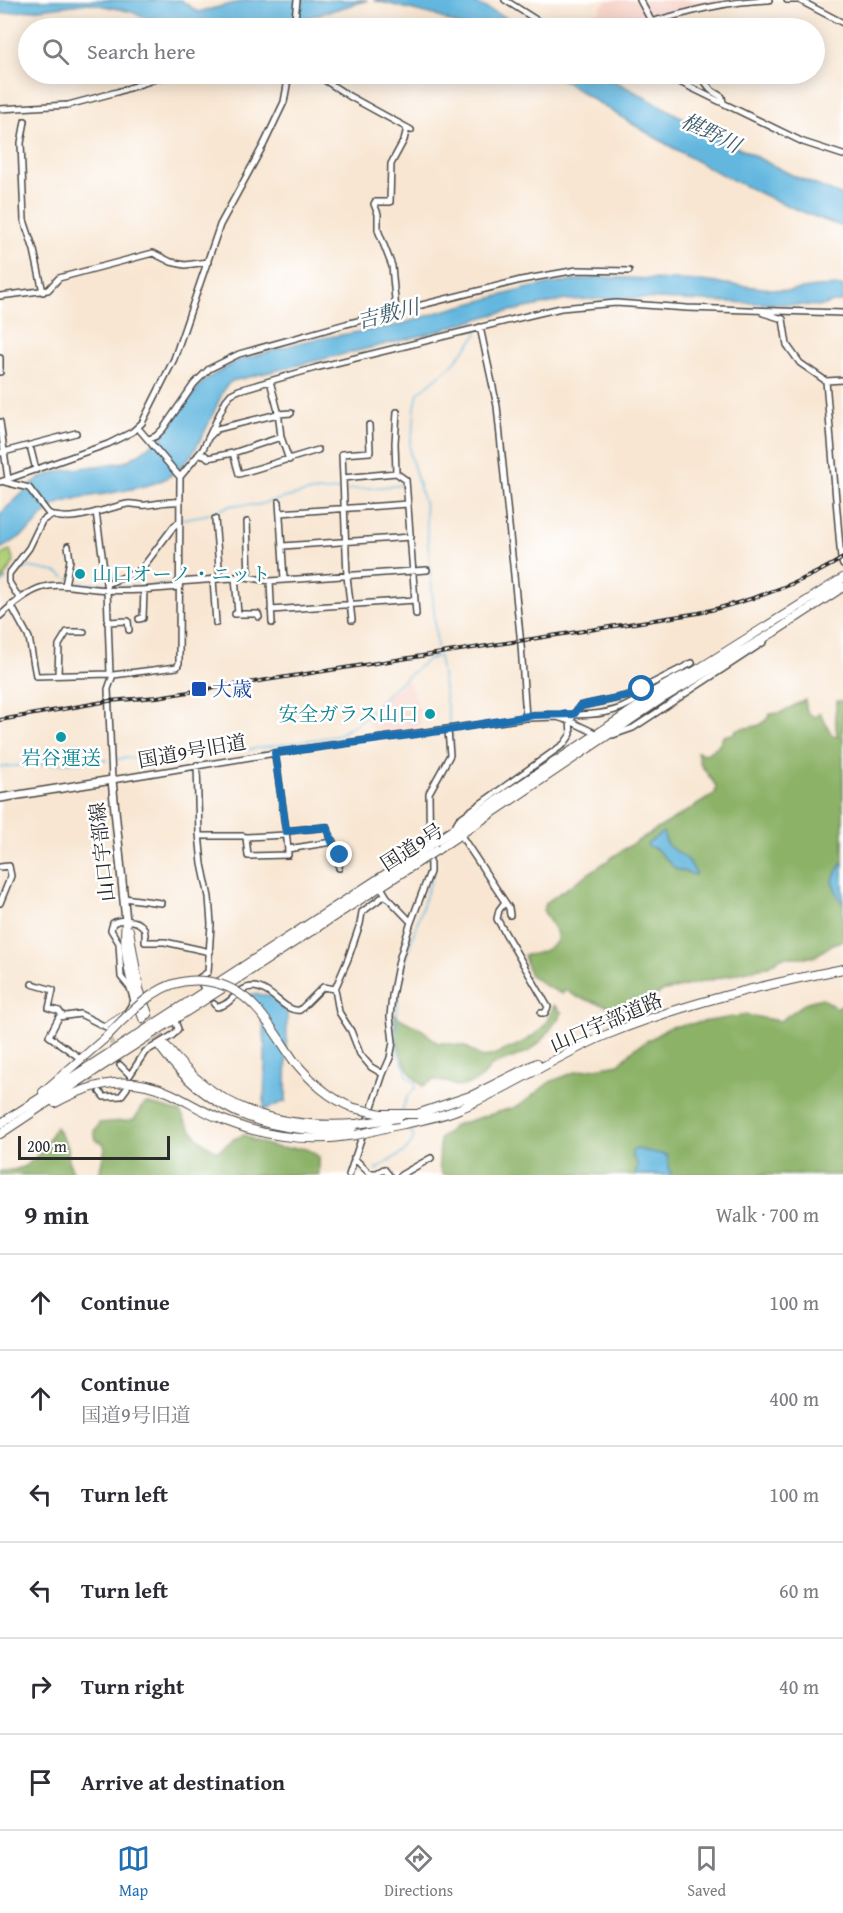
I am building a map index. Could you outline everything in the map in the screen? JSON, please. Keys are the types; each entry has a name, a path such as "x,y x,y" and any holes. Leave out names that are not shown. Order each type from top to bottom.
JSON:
{"highway":[{"name":"国道9号","path":"0,1136 173,1017 437,846 701,667 843,578"},
{"name":"国道9号","path":"458,832 663,698 842,589"},
{"name":"国道9号","path":"0,1124 383,891 416,859"},
{"path":"126,921 124,931 129,972 146,1016"},
{"name":"山口宇部道路","path":"356,1130 389,1127 418,1117 473,1095 584,1041 634,1020 780,979 843,968"},
{"path":"26,1107 106,1032 162,988 184,981 212,981 231,988 249,1001 258,1010 294,1061 323,1091 354,1108 381,1114 418,1117"},
{"path":"163,1047 204,1085 253,1116 314,1131 356,1130"},
{"path":"0,1136 75,1093 97,1085 122,1081 159,1088 206,1113 245,1128 287,1137 316,1139 418,1117"}],"main road":[{"path":"0,798 112,780"},
{"name":"山口宇部線","path":"112,780 126,921"}],"street":[{"path":"295,18 297,0"},
{"path":"505,0 533,18"},
{"path":"640,0 649,18"},
{"path":"666,18 738,1 769,0"},
{"path":"787,0 799,0 843,23"},
{"path":"0,109 68,105 141,84"},
{"path":"4,481 108,444 138,428 174,359 220,225 269,134 284,102 288,84"},
{"path":"330,84 409,129 391,164 390,202 374,204 378,214 378,231 392,266 396,311"},
{"path":"684,84 802,142 843,155"},
{"path":"707,84 712,91 722,97 723,102"},
{"path":"25,121 21,143 24,220 34,250 43,292"},
{"path":"0,296 43,292 59,278 153,253 171,262 185,265 208,262"},
{"path":"149,439 163,429 194,384 209,369 238,354 521,280 577,270 629,271"},
{"path":"178,475 198,455 222,406 231,394 270,381 561,308 616,303 687,308 843,313"},
{"path":"762,311 769,316 783,319 787,345 800,363 826,381 843,380"},
{"path":"479,328 497,406 526,718"},
{"path":"0,358 0,372"},
{"path":"270,381 281,437 289,460"},
{"path":"826,381 843,565"},
{"path":"396,473 397,412"},
{"path":"208,438 217,429 291,413"},
{"path":"0,422 4,481"},
{"path":"352,620 347,576 342,454 370,452 369,425"},
{"path":"11,605 28,638 36,676 111,675 177,667 179,663 178,475 138,428"},
{"path":"2,453 76,433"},
{"path":"198,455 205,455 208,458 233,453 281,437"},
{"path":"31,450 36,470"},
{"path":"233,453 239,474 318,450"},
{"path":"343,478 396,473 406,480 416,614"},
{"path":"4,481 29,488 50,514 72,516 131,503 145,505 179,502"},
{"path":"279,502 284,579"},
{"path":"280,513 408,504"},
{"path":"96,512 106,587 111,675 108,689 112,780"},
{"path":"19,598 9,582 9,574 28,548 42,521 50,514"},
{"path":"215,519 220,579"},
{"path":"247,522 249,577"},
{"path":"106,587 143,567 178,523"},
{"path":"283,546 411,537"},
{"path":"65,585 70,560 68,546"},
{"path":"0,616 19,598 48,585 144,590 235,577 270,581 427,570"},
{"path":"235,577 236,614 259,614"},
{"path":"213,579 216,623"},
{"path":"270,581 272,623"},
{"path":"139,619 143,618 144,590"},
{"path":"271,610 415,600"},
{"path":"129,613 129,630"},
{"path":"107,622 128,621"},
{"path":"58,675 59,645 67,632 84,632"},
{"path":"613,735 633,728 763,643 774,632"},
{"path":"510,915 505,902 458,832 456,824 459,819 568,740 572,730 570,721 580,706 627,696 692,663"},
{"name":"国道9号旧道","path":"112,780 275,753 448,730 534,715 596,714 622,708 680,675 701,667"},
{"name":"国道9号旧道","path":"526,718 534,720 557,717 593,732"},
{"path":"349,1175 382,1074 390,1058 393,1042 390,1017 392,996 399,960 430,872 429,793 450,755 448,730"},
{"path":"246,837 248,856 288,855 275,753"},
{"path":"198,765 202,864 209,897 210,952 208,972 199,978 203,987"},
{"path":"200,836 246,837 327,827 340,855 339,868"},
{"path":"288,849 332,842"},
{"path":"0,867 9,866 11,876 0,903"},
{"path":"382,1074 360,1054 351,1031 339,1012 335,989 348,959 362,912 383,891 411,922"},
{"path":"124,898 162,903"},
{"path":"505,902 499,910 497,919 548,1007 545,1013 541,1013"},
{"path":"62,1015 80,1014 106,1032 127,1012 134,1001 130,988 121,976 119,943 110,926 116,921 142,925 145,942 165,942 210,952"},
{"path":"32,984 53,990 49,1008 59,1011 62,1015"},
{"path":"214,1004 217,1007 226,1005 242,990 254,987 269,992 290,1010 296,1011 300,1010 322,987 335,989"},
{"path":"62,1015 49,1036 77,1056"},
{"path":"120,1065 130,1075 145,1052 178,1029 173,1017"},
{"path":"100,1092 104,1097 121,1096 127,1088"},
{"path":"354,1158 369,1173 377,1173 384,1169 389,1175"},
{"path":"401,1175 431,1158"}],"shaded area":[{"path":"607,0 725,0 652,18 587,18 585,14 600,11 601,6"},
{"path":"407,679 416,699 420,726 374,732 366,718"}],"green space":[{"path":"10,550 14,562 4,577 5,579 0,582 0,556"},
{"path":"805,700 807,712 814,717 820,713 832,735 837,737 835,715 837,701 843,701 843,940 814,957 783,957 768,966 661,992 644,1006 621,1010 577,997 566,990 562,994 529,974 524,955 542,951 557,941 557,934 543,910 547,902 626,848 715,794 716,786 701,765 697,752 706,754 720,744 723,736 733,734 737,729 760,724 770,714 780,713"},
{"path":"822,998 836,1008 843,1004 843,1175 443,1175 439,1166 440,1139 455,1125 519,1106 550,1082 578,1071 619,1064 635,1048 670,1027 746,1015 780,1021 807,1002"},
{"path":"554,1005 562,1013 544,1038 530,1051 491,1066 483,1077 459,1087 433,1080 423,1086 410,1072 398,1044 395,1014 423,1030 436,1042 465,1046 483,1058 515,1046 538,1032"},
{"path":"146,1103 180,1112 196,1135 218,1151 234,1139 244,1135 275,1147 308,1150 319,1157 319,1175 99,1175 105,1148 103,1143 96,1140 94,1131 99,1123 134,1120"},
{"path":"56,1127 68,1147 69,1163 75,1175 0,1175 0,1171 14,1170 30,1163 46,1145"}],"water":[{"path":"0,0 181,0 198,12 248,0 368,0 307,18 145,18 132,12 89,3 0,14"},
{"path":"373,0 469,0 507,18 441,18"},
{"path":"569,84 620,84 792,175 843,196 843,227 804,213 729,178 622,118"},
{"path":"599,277 700,281 789,291 843,286 843,302 832,302 822,306 633,298 566,300 491,315 424,335 232,381 226,386 193,453 173,474 144,486 77,498 57,504 26,533 0,549 0,514 39,478 60,471 125,462 142,452 163,435 199,386 237,361 306,341 399,325 533,287"},
{"path":"663,832 667,845 687,859 695,875 676,869 656,849 648,846 647,844"},
{"path":"842,862 843,864 843,903 832,881"},
{"path":"249,994 269,995 287,1013 286,1101 264,1110 263,1024 260,1011"},
{"path":"636,1149 667,1155 671,1175 635,1175 638,1165 632,1152"}],"waterway":[{"path":"437,648 425,506 410,454 410,444 418,393 451,366 477,335 474,321"},
{"path":"346,490 404,485"},
{"path":"182,519 205,515 233,505 257,505 308,492 340,490"},
{"path":"11,576 28,567 56,572 65,577"},
{"path":"69,579 81,584 104,583"},
{"path":"0,584 6,580"},
{"path":"116,588 168,585"},
{"path":"116,759 252,749 336,736 359,722 390,691 427,660 439,656 450,726"},
{"path":"445,768 452,755 451,730"},
{"path":"0,767 107,760"},
{"path":"432,808 434,839"},
{"path":"402,1111 407,1097 416,1087 407,1076 396,1045 398,996 405,960 433,874 434,856"},
{"path":"377,1170 408,1148 414,1136 408,1127"}],"tunnel":[{"path":"148,1014 166,1046"},
{"path":"143,1018 160,1047"},
{"path":"108,1033 120,1065"},
{"path":"78,1058 97,1088"}],"railway":[{"path":"0,720 109,701 157,697 699,613 774,591 843,558"}],"place":[{"name":"山口オーノ・ニット","path":"80,574"},
{"name":"大歳","path":"199,689"},
{"name":"安全ガラス山口","path":"430,714"},
{"name":"岩谷運送","path":"61,737"}],"route":[{"path":"340,855 327,827 286,831 275,753 454,729 534,715 574,714 580,706 627,696 642,689"}],"water label":[{"name":"椹野川","path":"711,133"},
{"name":"吉敷川","path":"388,314"}]}
